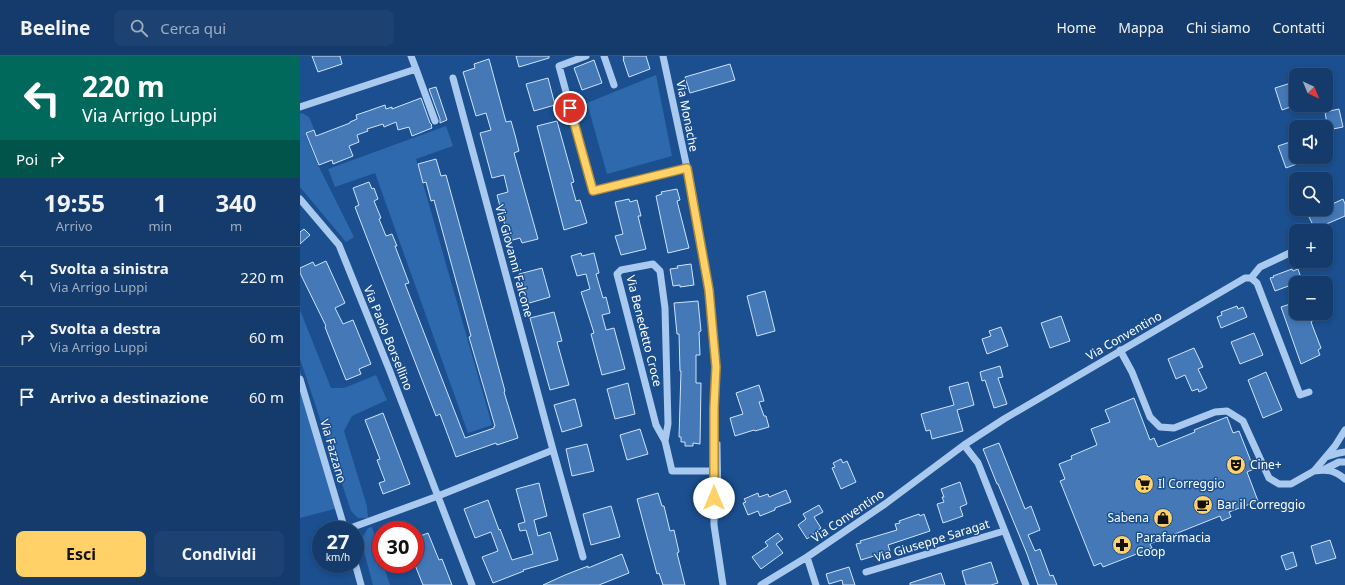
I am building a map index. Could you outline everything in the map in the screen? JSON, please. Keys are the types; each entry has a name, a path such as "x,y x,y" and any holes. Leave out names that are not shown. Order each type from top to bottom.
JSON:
{"street":[{"path":"412,56 435,121"},
{"path":"586,56 559,66 593,191 687,168"},
{"path":"604,56 614,85"},
{"name":"Via Monache","path":"663,56 687,168 709,290 716,367 714,524 724,585"},
{"path":"300,106 416,69"},
{"name":"Via Giovanni Falcone","path":"453,78 583,557"},
{"name":"Via Paolo Borsellino","path":"300,199 339,245 389,369 472,585"},
{"name":"Via Conventino","path":"761,585 807,557 885,504 964,445 1004,419 1245,278 1251,278 1260,268 1289,254"},
{"name":"Via Benedetto Croce","path":"665,441 668,424 664,308 660,271 653,264 621,270 617,274 656,425 665,441 672,471 714,472"},
{"path":"1251,278 1257,282 1300,395 1309,392"},
{"path":"1120,350 1132,372 1150,417 1160,427 1174,428 1214,412 1228,411 1243,421 1270,478 1279,484 1291,484 1314,471 1325,469 1339,462 1345,462"},
{"name":"Via Fazzano","path":"300,379 342,521"},
{"path":"1314,471 1335,446 1345,430"},
{"path":"964,445 978,463 1026,585"},
{"path":"364,523 438,496 553,450"},
{"path":"1325,458 1339,452 1345,452"},
{"path":"1325,469 1338,473 1345,478"},
{"name":"Via Giuseppe Saragat","path":"866,572 1004,531"},
{"path":"807,557 816,585"},
{"path":"358,573 361,585"}],"shaded area":[{"path":"656,75 672,156 607,174 587,103"},
{"path":"302,113 309,117 314,129 305,133 318,165 354,237 346,242 300,187 300,114"},
{"path":"446,126 453,146 416,159 492,425 468,433 375,173 335,187 328,169"},
{"path":"300,310 331,388 344,388 376,375 387,400 352,416 344,431 367,506 368,518 358,518 351,511 300,359"},
{"path":"300,370 338,508 300,518"},
{"path":"372,527 372,573 386,573 390,585 373,585 364,551 364,535 368,528"}],"building":[{"path":"312,56 340,56 342,64 318,72"},
{"path":"516,56 549,56 549,58 519,67"},
{"path":"623,56 646,56 650,69 629,77"},
{"path":"489,59 506,122 511,121 515,135 519,151 514,153 538,239 522,243 520,238 509,241 497,195 508,192 504,175 492,178 480,133 491,130 486,113 476,116 463,72 475,68 474,64"},
{"path":"594,60 602,83 582,90 574,68"},
{"path":"730,64 735,80 690,93 685,77"},
{"path":"548,78 555,105 534,111 526,84"},
{"path":"1289,84 1289,108 1282,110 1275,88"},
{"path":"436,87 447,120 440,123 440,119 429,89"},
{"path":"421,98 432,128 412,136 409,127 398,130 396,122 384,127 383,124 367,129 368,131 357,135 359,142 349,146 353,156 333,164 332,160 319,165 306,133 314,130 316,136 350,123 357,119 356,115 385,105 386,109 392,107 392,109"},
{"path":"1339,109 1343,127 1333,129 1333,120 1326,120 1325,112 1333,112 1333,110"},
{"path":"557,121 574,182 571,183 576,201 580,200 587,223 564,230 537,126"},
{"path":"1289,142 1289,164 1297,164 1286,168 1278,146"},
{"path":"436,159 441,176 446,175 505,391 504,392 518,438 497,445 496,443 456,457 440,414 436,416 355,207 359,205 353,188 369,182 372,189 374,188 378,199 374,201 381,218 379,219 386,236 392,234 397,246 395,246 409,283 405,284 465,438 494,428 495,426 469,337 471,336 434,200 431,201 426,182 423,183 418,164"},
{"path":"677,189 680,200 677,201 689,248 668,253 656,196 662,194 661,192"},
{"path":"629,199 630,202 637,200 641,216 638,216 646,249 621,255 615,236 623,234 615,202"},
{"path":"1343,199 1345,204 1345,216 1327,224 1312,224 1308,216 1333,216 1333,204"},
{"path":"304,229 310,235 300,244 300,232"},
{"path":"581,253 582,256 594,253 599,273 596,274 603,298 606,297 610,313 602,315 606,330 614,328 625,369 602,375 591,334 594,333 581,292 590,289 586,274 577,276 571,256"},
{"path":"326,261 345,303 335,308 343,324 353,320 371,364 359,369 361,374 346,380 325,327 326,326 300,273 300,268 313,262 315,266"},
{"path":"691,264 694,285 680,287 680,285 673,286 670,269 678,268 677,266"},
{"path":"542,268 550,297 526,304 519,274"},
{"path":"1292,269 1293,271 1298,269 1300,276 1289,276 1289,286 1275,291 1270,278 1274,277 1273,276"},
{"path":"765,291 775,331 757,336 747,296"},
{"path":"698,301 701,331 699,332 700,355 696,355 696,383 701,383 700,444 693,443 693,446 685,446 685,442 681,442 681,437 679,437 681,371 679,334 677,334 674,303"},
{"path":"1289,304 1289,320 1311,320 1321,348 1318,350 1320,355 1301,364 1281,307"},
{"path":"1237,306 1238,309 1243,307 1247,317 1221,328 1217,317 1222,315 1221,312"},
{"path":"554,312 562,341 557,342 569,385 550,390 530,318"},
{"path":"1061,316 1070,341 1050,348 1041,323"},
{"path":"1001,327 1008,346 987,354 982,339 991,336 989,331"},
{"path":"1254,333 1263,355 1240,364 1231,342"},
{"path":"1194,348 1203,367 1198,369 1207,388 1199,392 1198,389 1192,391 1185,375 1176,379 1168,359"},
{"path":"1000,366 1003,377 998,378 1007,404 994,408 985,380 982,381 980,372"},
{"path":"1266,372 1282,410 1263,418 1248,380"},
{"path":"968,382 974,405 957,410 963,431 932,439 930,430 926,431 921,414 954,405 949,387"},
{"path":"628,383 635,414 615,419 607,389"},
{"path":"759,385 764,401 759,402 764,416 766,416 769,427 735,436 730,418 743,414 736,393"},
{"name":"Il Correggio","path":"1134,398 1150,440 1154,438 1158,447 1195,432 1194,430 1227,417 1233,433 1239,431 1254,469 1247,472 1258,501 1229,512 1231,517 1222,521 1220,516 1150,544 1152,548 1103,567 1101,563 1094,566 1060,481 1065,479 1059,464 1072,459 1071,456 1097,445 1091,429 1110,422 1105,410"},
{"path":"575,399 582,426 562,432 554,405"},
{"path":"383,413 410,484 383,494 379,483 385,481 377,460 380,459 365,420"},
{"path":"640,429 648,454 627,460 620,435"},
{"path":"999,443 1025,509 1031,506 1040,530 1028,535 1035,551 1040,549 1050,576 1053,575 1057,585 1038,585 1027,554 983,449"},
{"path":"587,444 594,471 572,476 566,449"},
{"path":"841,459 843,463 847,461 856,482 841,489 832,468 835,467 833,463"},
{"path":"960,482 967,504 960,507 963,516 943,523 937,504 944,502 941,489"},
{"path":"539,483 547,516 534,520 538,536 550,532 558,560 523,570 524,571 493,583 482,557 498,551 491,532 475,538 464,509 488,500 512,560 533,554 526,530 520,531 518,524 525,522 516,489"},
{"path":"786,490 791,502 760,516 758,511 748,515 743,503 746,502 744,499 758,493 759,497 768,494 769,497"},
{"path":"658,493 662,506 664,506 670,531 674,530 679,552 677,553 685,585 663,585 659,573 657,574 637,499"},
{"path":"819,505 823,512 814,517 821,528 807,539 798,525 806,519 803,514"},
{"path":"611,506 620,537 591,545 583,514"},
{"path":"919,514 920,516 924,514 930,531 888,545 890,551 861,560 856,544 861,543 860,541 897,530 895,524 900,523 899,521"},
{"path":"428,533 439,560 442,559 452,585 423,585 418,573 424,573 424,535"},
{"path":"778,533 783,539 776,544 783,553 761,569 752,557 768,546 765,542"},
{"path":"1330,540 1336,558 1316,564 1311,546"},
{"path":"1293,552 1297,566 1286,570 1281,556"},
{"path":"622,554 629,573 599,585 543,585 565,575 588,566 588,568"},
{"path":"991,562 998,583 991,585 966,585 962,571"},
{"path":"849,567 855,585 843,585 842,580 829,584 826,574"},
{"path":"941,573 945,585 910,585 910,583"}],"waterway":[{"path":"719,443 720,503"}],"place":[{"name":"Cine+","path":"1236,465"},
{"name":"Il Correggio","path":"1144,484"},
{"name":"Bar il Correggio","path":"1203,505"},
{"name":"Sabena","path":"1163,518"},
{"name":"Parafarmacia Coop","path":"1122,545"}],"route":[{"path":"570,108 593,191 687,168 709,290 716,367 714,408 714,498"}]}
